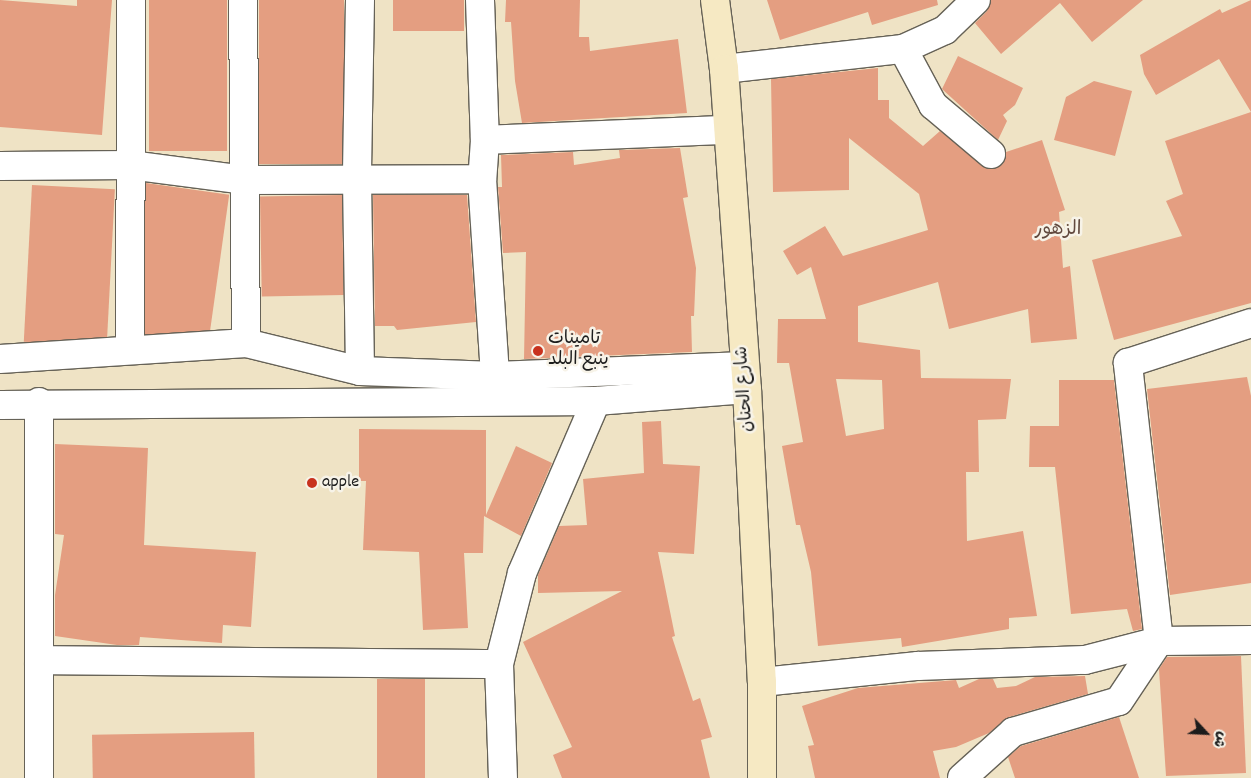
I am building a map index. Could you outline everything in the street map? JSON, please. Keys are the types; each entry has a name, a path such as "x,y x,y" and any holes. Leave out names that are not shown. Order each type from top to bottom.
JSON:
{"main road":[{"name":"شارع الحنان","path":"716,0 724,69 726,130 746,378 762,682 762,778"}],"street":[{"path":"130,350 131,0"},
{"path":"243,0 246,343"},
{"path":"360,0 358,180 360,371"},
{"path":"480,0 485,140 482,179 495,376"},
{"path":"724,69 903,49 945,30 976,0"},
{"path":"903,49 933,105 991,154"},
{"path":"485,140 726,130"},
{"path":"0,166 130,165 246,180 482,179"},
{"path":"962,778 1013,732 1119,701 1159,640 1128,363 1251,323"},
{"path":"0,359 246,343 360,371 495,376 746,378"},
{"path":"0,405 39,402 596,401 746,378"},
{"path":"503,778 499,664 522,573 596,401"},
{"path":"39,402 39,778"},
{"path":"762,682 918,666 1085,660 1159,640 1251,640"},
{"path":"39,660 499,664"}],"building":[{"path":"0,0 77,6 77,0 112,0 102,135 0,127"},
{"path":"149,0 227,0 227,151 149,151"},
{"path":"259,0 344,0 344,164 259,164"},
{"path":"393,0 464,0 464,31 393,31"},
{"path":"506,0 580,0 579,37 589,37 590,51 678,39 687,113 522,123 515,81 511,22 505,22"},
{"path":"767,0 937,0 938,5 872,25 868,12 780,40"},
{"path":"991,0 1143,0 1092,42 1060,3 1001,54 975,23 987,11"},
{"path":"1251,0 1251,112 1219,59 1156,95 1144,74 1140,55 1220,9 1222,13"},
{"path":"958,56 1023,88 1015,105 1003,115 1007,121 998,140 942,89"},
{"path":"878,68 878,100 889,100 889,118 923,146 940,131 989,169 1003,164 1006,152 1042,140 1065,210 1059,212 1063,268 1070,266 1077,339 1031,343 1028,309 949,329 938,282 858,306 858,342 920,350 921,378 1011,379 1006,419 978,420 979,472 966,472 967,541 1023,531 1037,616 1009,618 1009,629 902,647 901,638 818,646 811,572 800,525 796,525 782,446 803,442 789,363 777,363 778,319 826,319 811,267 797,275 783,251 825,226 843,256 928,230 919,194 849,138 849,190 773,192 771,79","holes":["836,379 882,380 884,429 846,436"]},
{"path":"1094,81 1132,91 1115,156 1054,140 1066,97"},
{"path":"1251,112 1251,303 1114,340 1092,260 1182,236 1166,201 1183,194 1165,141"},
{"path":"680,148 688,197 683,198 696,268 694,316 691,316 692,352 524,359 526,252 503,253 498,187 502,187 501,155 573,152 574,165 620,158 619,150"},
{"path":"146,183 229,195 208,344 125,333"},
{"path":"32,185 115,189 107,346 24,342"},
{"path":"342,195 344,295 262,296 260,196"},
{"path":"373,195 467,195 476,322 397,330 394,326 375,326"},
{"path":"1247,377 1251,396 1251,583 1170,595 1147,389"},
{"path":"1059,380 1114,380 1142,629 1133,631 1127,609 1071,614 1055,467 1029,467 1030,426 1059,426"},
{"path":"661,421 663,464 700,466 694,554 658,552 675,636 672,637 693,701 700,698 712,737 701,740 710,778 562,778 553,755 572,747 523,642 622,591 538,593 538,575 559,526 587,525 583,479 644,473 642,422"},
{"path":"359,429 486,430 486,515 516,446 552,463 521,536 484,516 483,553 464,553 468,628 423,630 419,552 363,550 366,481 359,481"},
{"path":"55,444 148,448 144,545 256,552 251,627 223,625 222,643 140,637 139,645 117,645 55,636 55,595 64,535 55,534"},
{"path":"1241,656 1246,773 1166,776 1159,669 1167,657"},
{"path":"1085,676 1088,694 1009,717 989,733 956,747 933,751 940,778 815,778 808,746 814,745 802,706 858,688 956,680 959,688 979,679 993,679 997,688 1016,686 1035,677"},
{"path":"377,679 425,679 425,778 377,778"},
{"path":"1119,717 1139,778 1015,778 1008,757 1021,746"},
{"path":"254,732 255,778 93,778 92,735"}],"place":[{"name":"تامينات ينبع البلد","path":"538,351"},
{"name":"apple","path":"312,483"}],"district":[{"name":"الزهور","path":"1058,231"}]}
